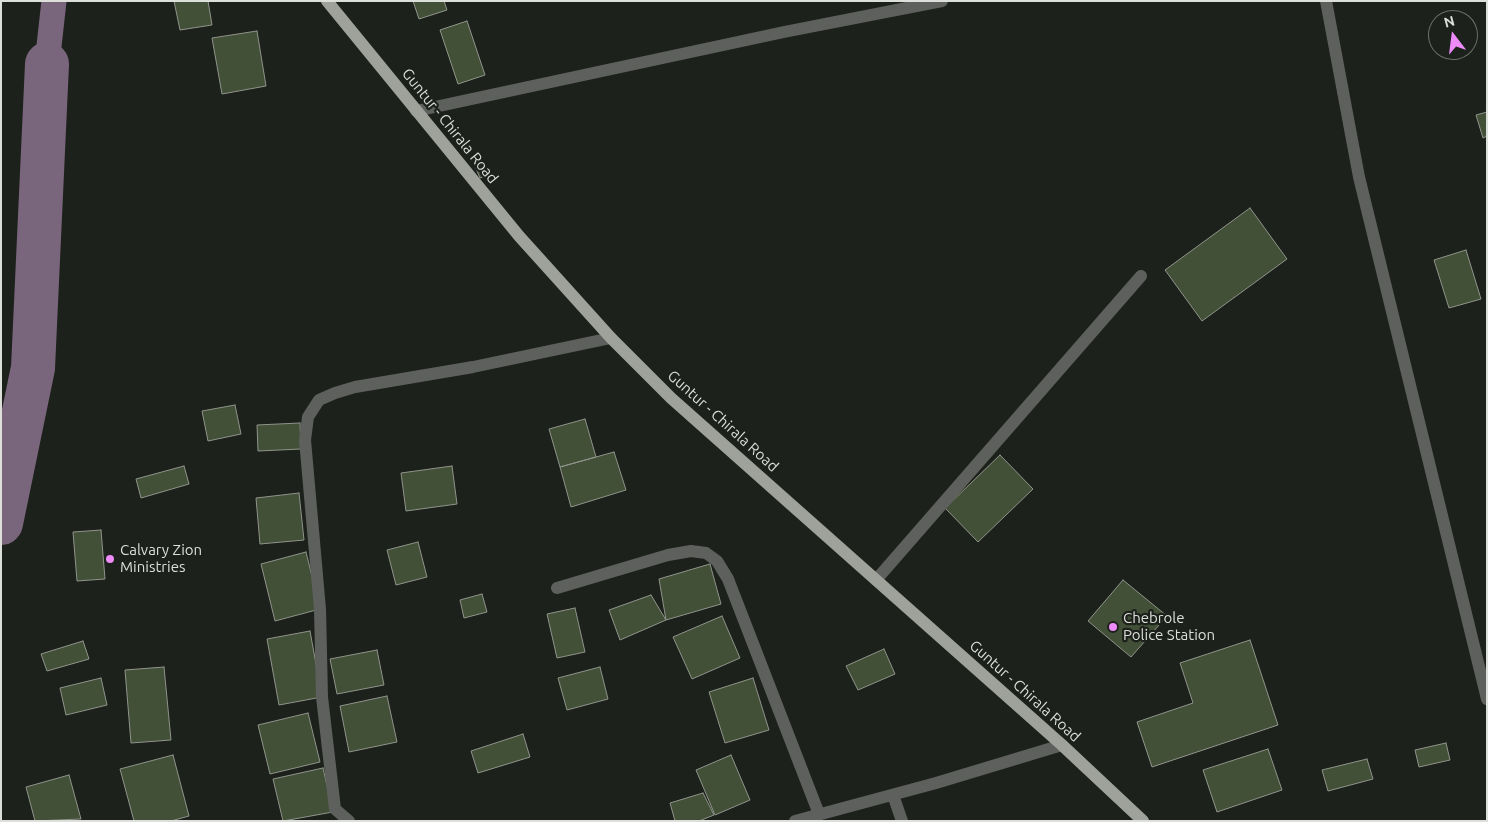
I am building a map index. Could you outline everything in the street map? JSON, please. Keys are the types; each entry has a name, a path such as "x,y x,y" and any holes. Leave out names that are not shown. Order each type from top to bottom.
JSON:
{"main road":[{"name":"Guntur - Chirala Road","path":"326,1 519,236 611,338 671,398 1062,745 1143,821"}],"street":[{"path":"416,111 784,32 942,1"},
{"path":"1326,1 1359,177 1487,699"},
{"path":"876,580 1141,276"},
{"path":"349,821 335,809 322,697 320,609 306,440 308,417 319,400 355,387 473,367 611,338"},
{"path":"557,588 691,551 706,553 717,561 728,579 819,814"},
{"path":"795,821 892,795 1062,745"},
{"path":"892,795 902,821"}],"building":[{"path":"174,1 208,1 212,25 180,30"},
{"path":"413,1 444,1 447,10 419,19"},
{"path":"467,21 485,75 458,84 440,30"},
{"path":"257,31 266,86 222,94 212,38"},
{"path":"1487,112 1487,136 1483,138 1476,115"},
{"path":"482,163 486,176 480,178 475,166"},
{"path":"1250,208 1287,259 1202,321 1165,270"},
{"path":"1466,250 1481,299 1449,308 1434,260"},
{"path":"235,405 241,434 208,441 202,411"},
{"path":"585,419 596,457 560,467 549,429"},
{"path":"300,423 301,449 258,451 257,425"},
{"path":"614,452 626,490 571,507 560,467"},
{"path":"1000,455 1033,489 978,542 945,508"},
{"path":"184,466 189,484 141,498 136,479"},
{"path":"452,466 457,504 406,511 401,473"},
{"path":"299,493 304,540 260,544 256,498"},
{"path":"101,530 105,579 77,581 73,532"},
{"path":"418,542 427,577 396,585 387,550"},
{"path":"306,552 320,609 275,621 261,564"},
{"path":"710,564 721,604 666,620 659,579"},
{"path":"1123,580 1167,616 1131,657 1088,621"},
{"path":"482,594 487,612 464,618 460,600"},
{"path":"651,595 666,620 620,640 609,610"},
{"path":"575,608 585,652 557,658 547,614"},
{"path":"722,616 740,658 692,679 673,637"},
{"path":"310,631 322,697 279,705 267,639"},
{"path":"1250,640 1278,725 1152,767 1137,722 1193,703 1180,663"},
{"path":"83,641 89,659 47,671 41,654"},
{"path":"884,649 895,674 858,690 846,666"},
{"path":"377,650 384,685 337,694 330,659"},
{"path":"164,667 171,740 131,743 125,670"},
{"path":"600,667 608,699 567,710 558,678"},
{"path":"101,678 107,705 66,715 60,688"},
{"path":"753,678 769,730 725,743 709,692"},
{"path":"387,696 397,742 349,752 340,706"},
{"path":"308,713 320,762 270,774 258,725"},
{"path":"523,734 530,757 478,773 471,751"},
{"path":"1446,743 1450,760 1419,767 1415,750"},
{"path":"1268,749 1282,790 1217,812 1203,770"},
{"path":"173,755 189,816 171,821 134,821 120,769"},
{"path":"731,755 750,800 715,815 696,770"},
{"path":"1367,759 1373,779 1328,791 1322,770"},
{"path":"323,768 333,812 283,821 273,779"},
{"path":"69,775 81,819 35,821 26,787"},
{"path":"703,793 714,815 699,821 675,821 670,803"}],"waterway":[{"path":"47,64 54,1"},
{"path":"1,523 33,368 47,64"}],"place":[{"name":"Calvary Zion Ministries","path":"110,559"},
{"name":"Chebrole Police Station","path":"1113,627"}]}
